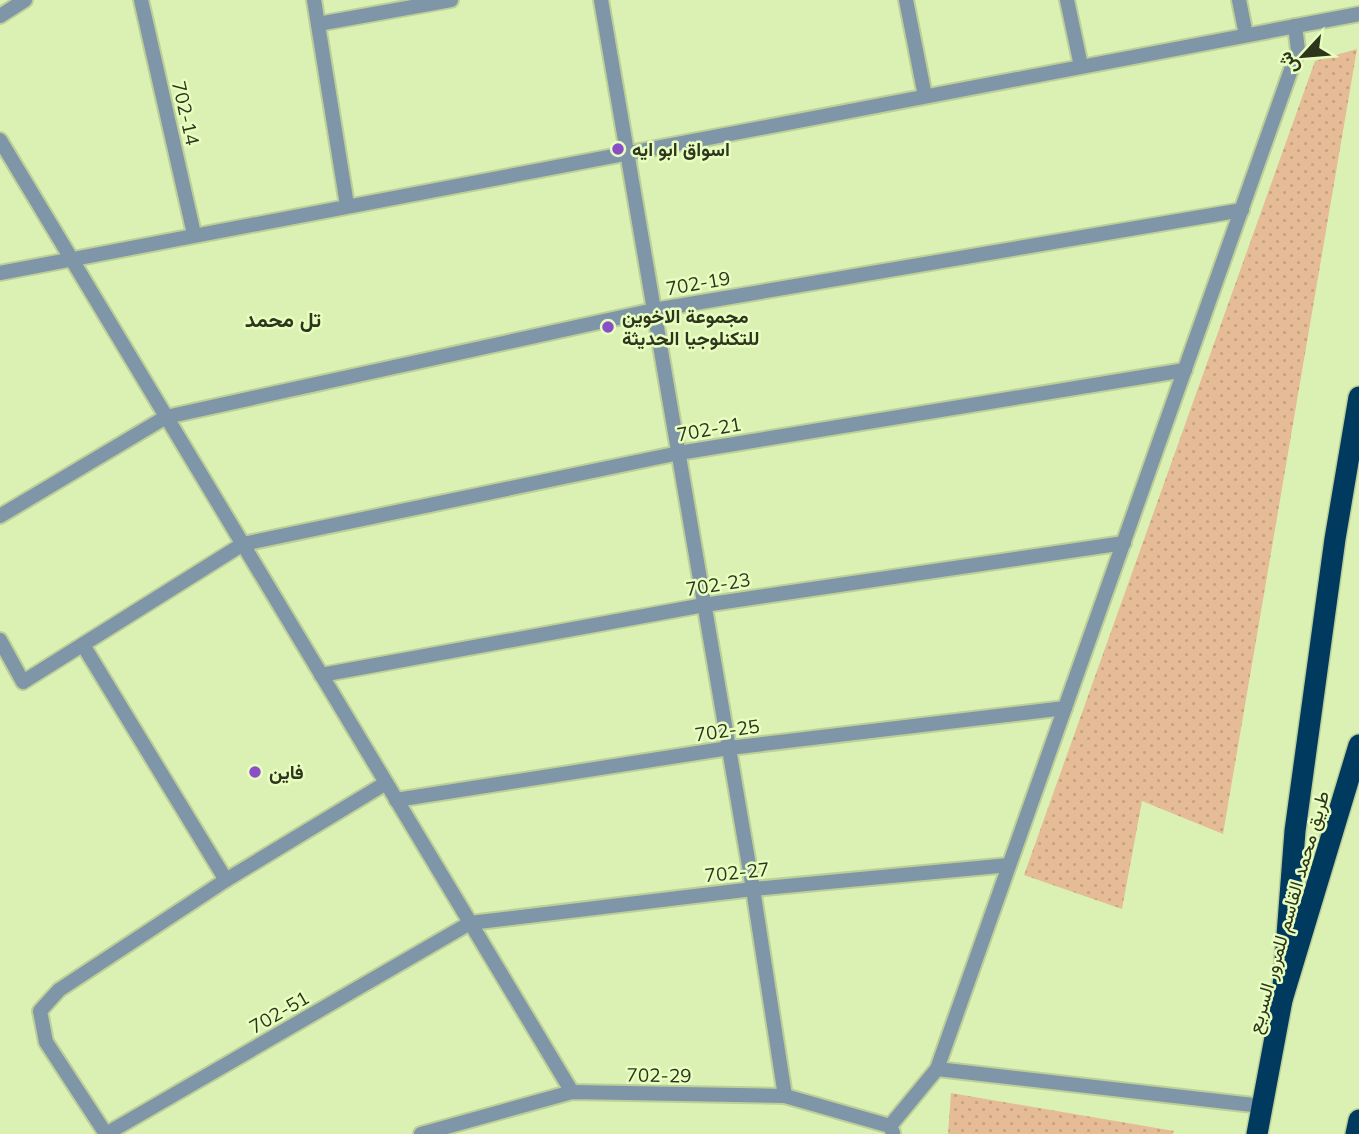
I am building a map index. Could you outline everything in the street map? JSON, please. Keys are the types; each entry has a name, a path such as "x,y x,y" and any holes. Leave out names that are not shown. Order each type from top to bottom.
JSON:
{"highway":[{"path":"1282,1000 1295,831 1335,539 1359,397"},
{"name":"طريق محمد القاسم للمرور السريع","path":"1257,1134 1282,1000 1359,745"},
{"path":"1356,1134 1359,1120"}],"street":[{"path":"0,16 26,0"},
{"name":"702-14","path":"141,0 194,234"},
{"path":"314,0 347,205"},
{"path":"318,24 451,0"},
{"path":"601,0 753,889 785,1096"},
{"path":"906,0 925,96"},
{"path":"1067,0 1081,66"},
{"path":"1240,0 1246,35"},
{"path":"0,274 194,234 1359,14"},
{"path":"891,1130 937,1069 1298,50 1296,26"},
{"path":"0,140 572,1093"},
{"name":"702-19","path":"0,516 166,417 654,310 1242,210"},
{"name":"702-21","path":"243,544 679,453 1185,370"},
{"name":"702-23","path":"321,675 704,605 1124,543"},
{"path":"0,640 23,682 243,544"},
{"path":"83,645 226,880"},
{"name":"702-25","path":"396,800 729,748 1065,708"},
{"path":"106,1134 46,1042 40,1011 59,990 226,880 386,783"},
{"name":"702-27","path":"470,923 753,889 1009,865"},
{"name":"702-51","path":"106,1134 470,923"},
{"path":"937,1069 1262,1106"},
{"name":"702-29","path":"421,1134 572,1093 785,1096 891,1130"}],"shaded area":[{"path":"1357,49 1223,834 1142,801 1122,909 1024,875 1315,61"},
{"path":"951,1093 1174,1131 1173,1134 948,1134"}],"place":[{"name":"اسواق ابو ايه","path":"618,149"},
{"name":"مجموعة الاخوين للتكنلوجيا الحديثة","path":"608,327"},
{"name":"فاين","path":"255,772"}],"district":[{"name":"تل محمد","path":"283,320"}]}
